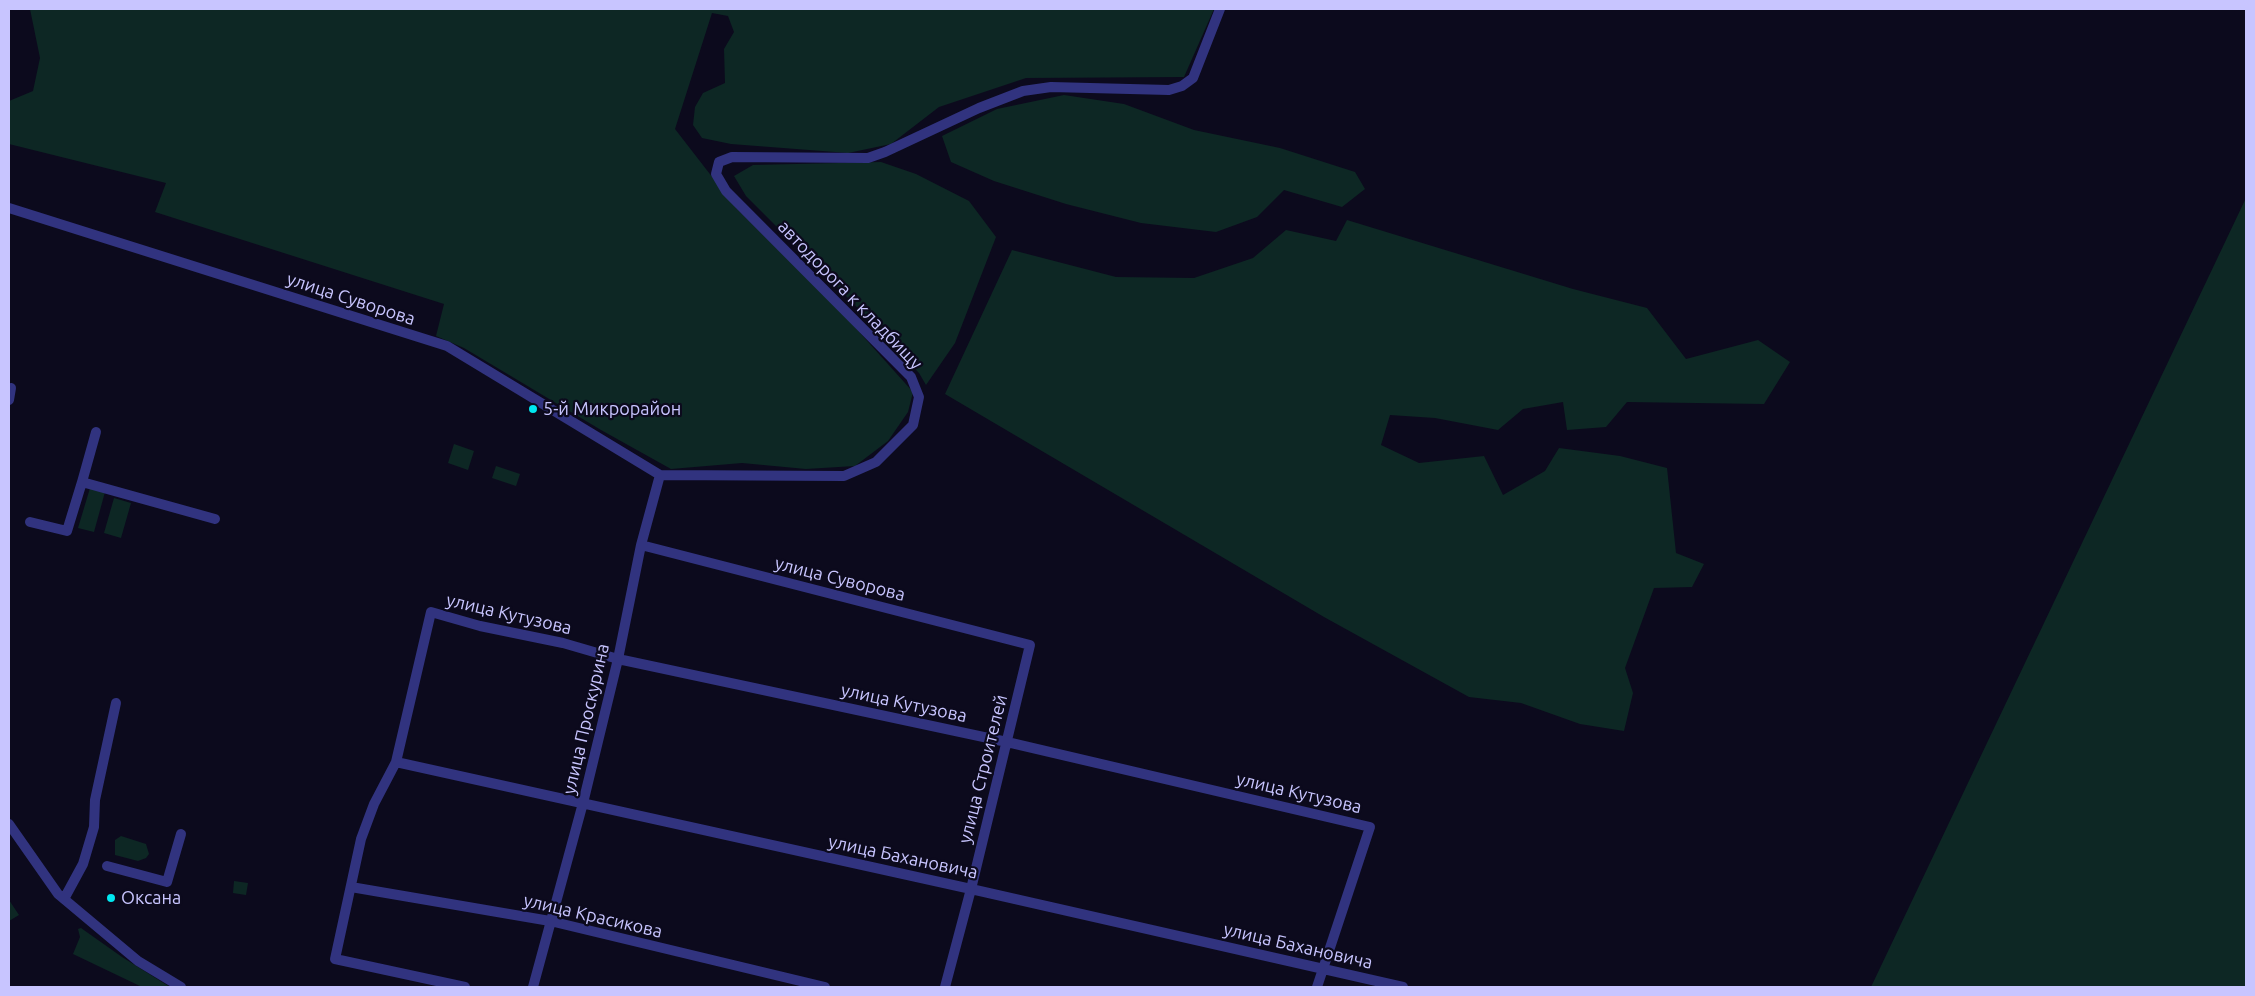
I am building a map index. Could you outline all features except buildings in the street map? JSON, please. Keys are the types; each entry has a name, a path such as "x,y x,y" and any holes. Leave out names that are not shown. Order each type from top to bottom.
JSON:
{"street":[{"name":"автодорога к кладбищу","path":"660,475 844,476 876,462 913,424 919,397 910,377 726,191 716,174 719,162 732,157 868,158 885,152 979,108 1023,91 1051,88 1169,90 1182,86 1193,78 1220,9"},
{"name":"улица Суворова","path":"9,208 447,346 660,475"},
{"path":"9,400 11,388"},
{"path":"30,522 67,532 96,432"},
{"name":"улица Проскурина","path":"533,987 583,804 618,659 641,545 660,475"},
{"path":"82,482 215,520"},
{"name":"улица Суворова","path":"641,545 1030,645"},
{"name":"улица Кутузова","path":"396,762 431,612 480,626 563,643 618,659 1006,742 1370,827 1323,968"},
{"name":"улица Строителей","path":"945,987 971,889 1030,645"},
{"path":"64,898 70,892 83,864 94,827 95,800 116,704"},
{"path":"396,762 374,804 361,839 335,959 465,987"},
{"name":"улица Бахановича","path":"396,762 1403,987"},
{"path":"9,824 58,894 138,961 181,987"},
{"path":"107,866 167,882 181,834"},
{"name":"улица Красикова","path":"351,887 550,920 825,987"},
{"path":"1317,987 1323,968"}],"green space":[{"path":"30,9 1214,9 1184,77 1026,78 939,107 891,144 848,153 731,144 702,138 693,125 695,107 703,93 725,83 724,49 734,32 728,16 712,13 675,129 737,209 844,315 913,392 908,412 888,441 855,466 806,469 742,463 671,469 601,430 464,348 436,336 444,304 155,212 166,183 9,144 9,101 33,91 40,58"},
{"path":"1064,95 1124,104 1194,130 1280,148 1355,172 1365,189 1342,207 1284,190 1257,217 1216,232 1141,223 1066,204 994,181 951,162 942,136 997,109"},
{"path":"881,162 916,174 969,201 996,237 955,343 926,385 919,373 850,300 746,196 734,176 753,165"},
{"path":"2246,198 2246,987 1871,987"},
{"path":"1347,220 1573,289 1647,308 1686,359 1758,340 1790,362 1764,404 1627,402 1606,427 1567,430 1563,402 1523,409 1498,430 1435,418 1390,415 1381,445 1419,463 1484,456 1503,495 1545,471 1559,448 1620,456 1667,468 1676,553 1704,564 1692,587 1654,588 1625,668 1633,693 1624,731 1580,724 1521,703 1469,697 1324,617 945,394 1012,250 1116,277 1194,278 1253,258 1286,230 1336,241"},
{"path":"454,444 474,451 468,470 448,463"},
{"path":"496,466 520,474 516,486 492,478"},
{"path":"90,488 105,492 94,532 78,528"},
{"path":"114,498 131,503 121,538 104,533"},
{"path":"121,836 146,844 149,854 146,858 138,861 115,855 115,840"},
{"path":"234,881 248,883 246,895 233,893"},
{"path":"9,900 19,915 9,921"},
{"path":"81,928 122,957 170,987 142,987 73,954 80,937 78,929"}],"place":[{"name":"5-й Микрорайон","path":"533,409"},
{"name":"Оксана","path":"111,898"}]}
